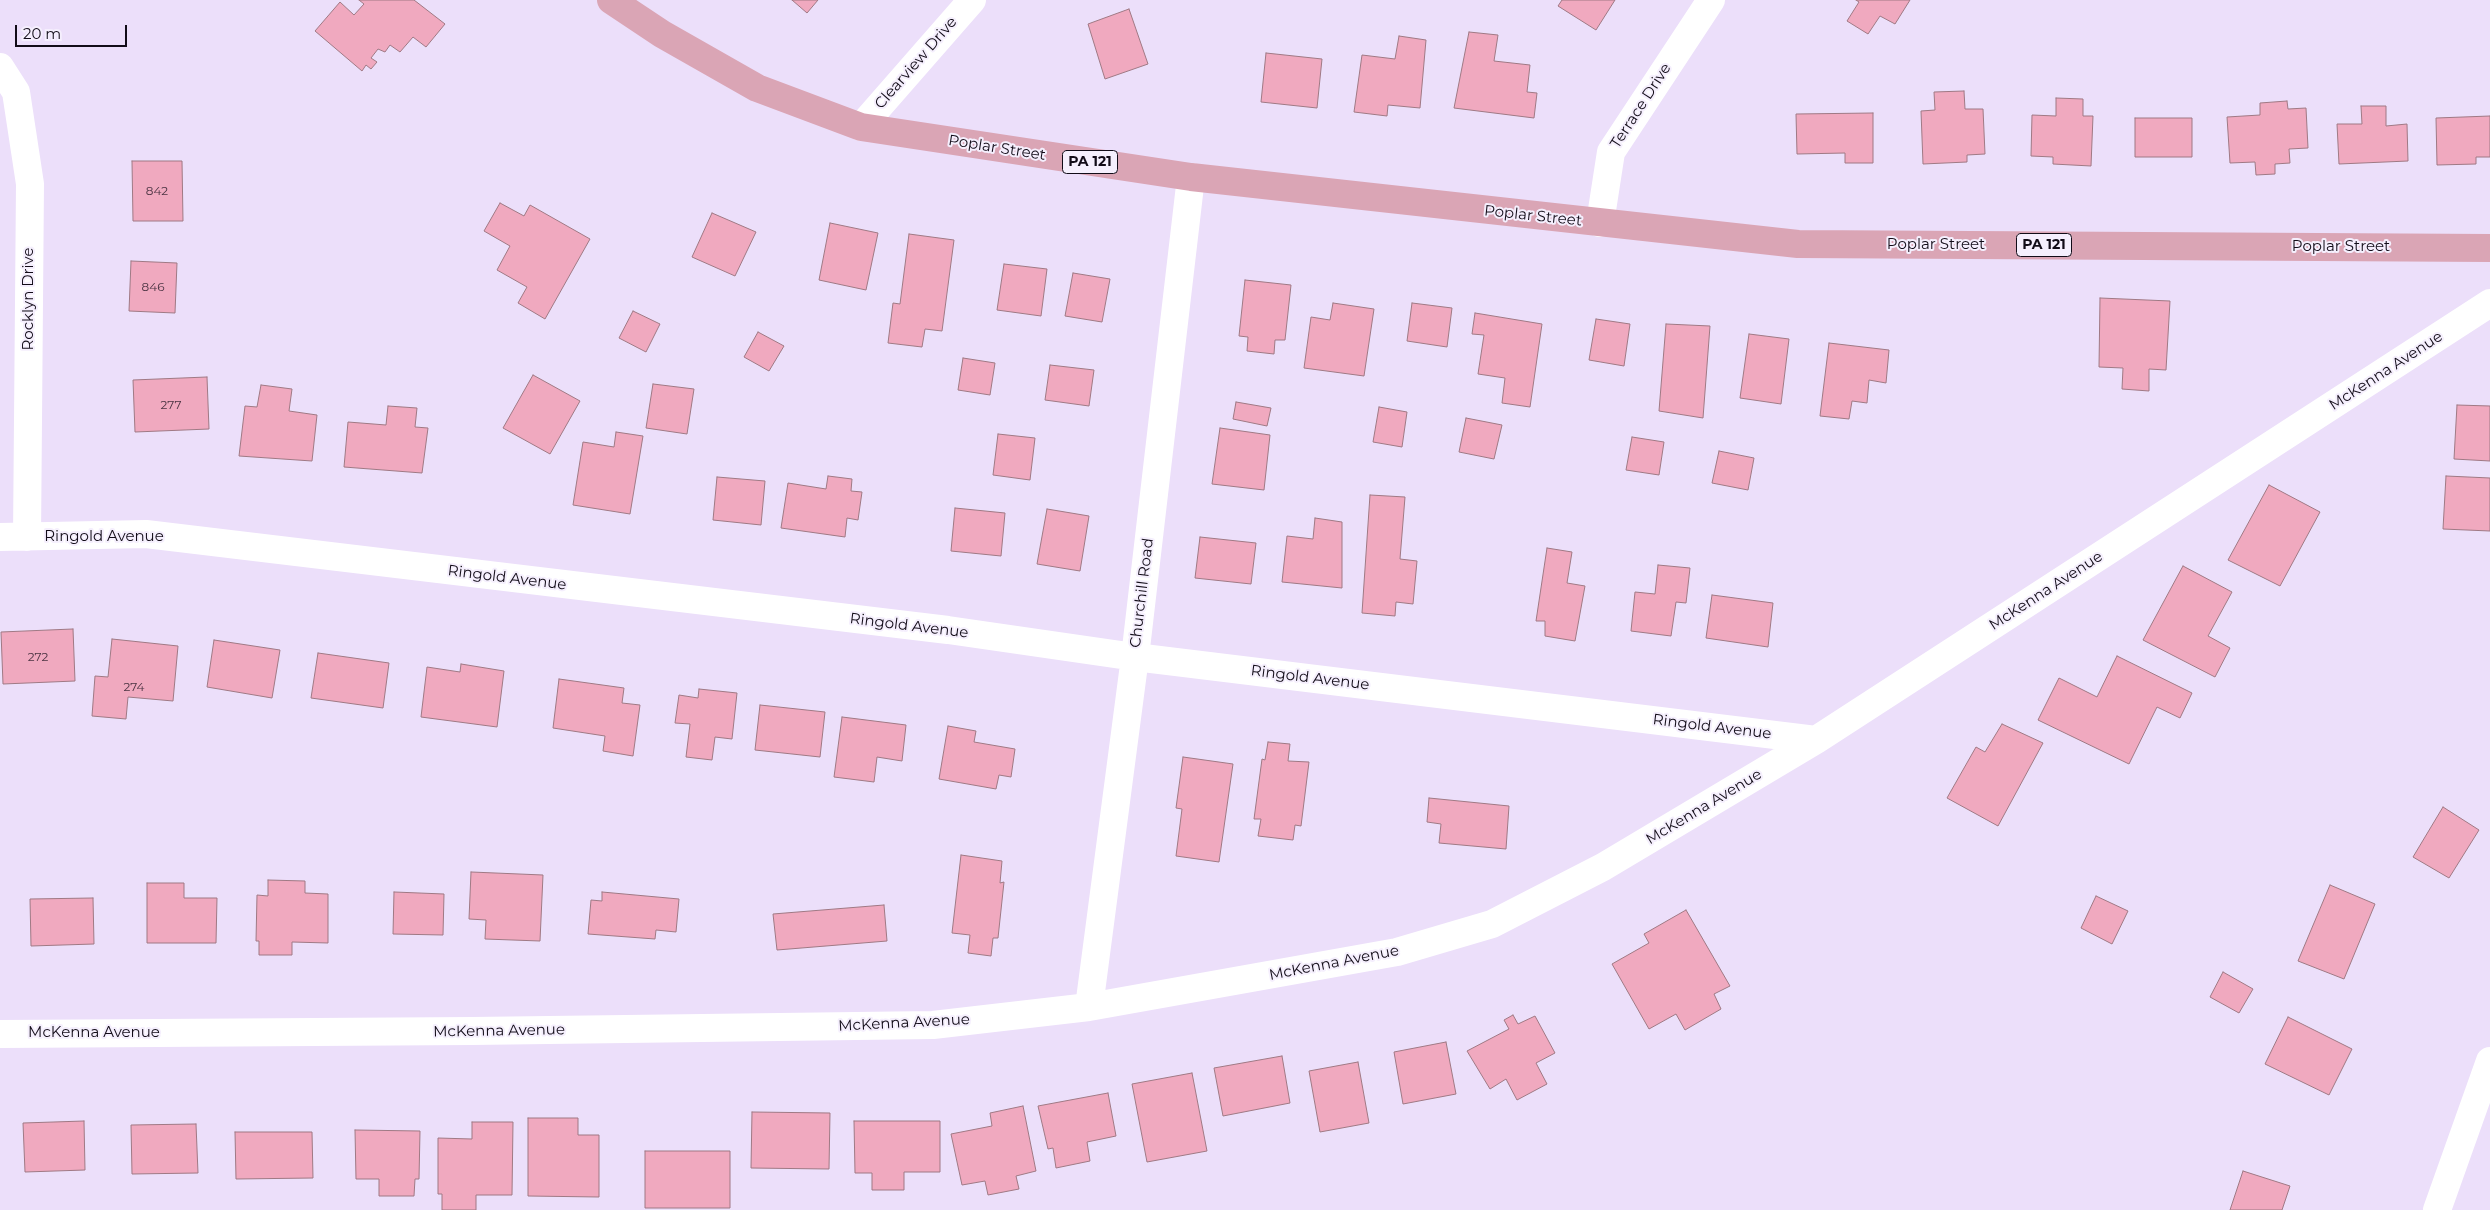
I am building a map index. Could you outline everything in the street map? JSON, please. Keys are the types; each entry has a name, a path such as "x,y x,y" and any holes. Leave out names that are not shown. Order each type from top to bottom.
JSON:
{"main road":[{"name":"Poplar Street","path":"611,0 662,34 757,88 861,127 1191,178 1798,244 2490,248"}],"street":[{"name":"Clearview Drive","path":"861,127 972,0"},
{"name":"Terrace Drive","path":"1600,223 1611,152 1711,0"},
{"name":"Rocklyn Drive","path":"0,67 16,92 30,184 27,536"},
{"name":"Churchill Road","path":"1089,1007 1135,657 1191,178"},
{"name":"McKenna Avenue","path":"0,1034 462,1032 933,1025 1089,1007 1397,952 1492,924 1603,868 1816,740 2490,303"},
{"name":"Ringold Avenue","path":"0,537 146,534 938,629 1135,657 1816,740"},
{"path":"2437,1210 2490,1061"}],"building":[{"path":"359,0 414,0 445,24 426,47 413,37 400,52 390,45 385,52 378,49 371,58 377,62 371,69 366,65 362,71 315,31 340,2 354,15 364,4"},
{"path":"792,0 818,0 807,13"},
{"path":"1562,0 1615,0 1596,30 1558,6"},
{"path":"1856,0 1910,0 1895,24 1880,16 1868,34 1847,21 1859,2"},
{"path":"1129,9 1148,64 1105,79 1088,24"},
{"path":"1469,32 1498,35 1494,61 1530,65 1527,92 1537,93 1534,118 1454,108"},
{"path":"1399,36 1426,40 1420,108 1388,105 1387,116 1354,112 1362,55 1395,59"},
{"path":"1266,53 1322,59 1317,108 1261,102"},
{"path":"1964,91 1965,109 1983,109 1985,154 1967,155 1967,162 1923,164 1921,111 1935,110 1934,92"},
{"path":"2056,98 2083,99 2083,116 2093,116 2091,166 2053,164 2053,157 2031,156 2032,115 2056,116"},
{"path":"2287,101 2288,109 2306,108 2308,148 2289,149 2290,163 2275,164 2275,174 2256,175 2255,162 2230,163 2227,117 2260,115 2260,103"},
{"path":"2361,106 2386,106 2386,126 2407,124 2408,161 2339,164 2337,124 2362,124"},
{"path":"1873,113 1873,163 1845,163 1845,153 1797,154 1796,114"},
{"path":"2490,116 2490,157 2476,157 2476,164 2437,165 2436,118"},
{"path":"2135,118 2192,118 2192,157 2135,157"},
{"path":"132,161 182,161 183,221 133,221"},
{"path":"500,203 524,216 530,205 590,239 545,319 518,303 527,287 497,270 510,246 484,231"},
{"path":"712,213 756,232 735,276 692,257"},
{"path":"830,223 878,233 866,290 819,280"},
{"path":"909,234 954,240 942,331 925,329 922,347 888,343 893,303 900,304"},
{"path":"131,261 177,263 175,313 129,311"},
{"path":"1004,264 1047,269 1041,316 997,310"},
{"path":"1073,273 1110,279 1102,322 1065,316"},
{"path":"1245,280 1291,285 1285,340 1275,340 1274,354 1247,351 1248,337 1239,336"},
{"path":"2100,298 2170,301 2166,370 2149,369 2149,391 2122,389 2123,368 2099,367"},
{"path":"1333,303 1374,309 1364,376 1304,368 1311,317 1330,320"},
{"path":"1412,303 1452,308 1447,347 1407,341"},
{"path":"633,311 660,324 646,352 619,338"},
{"path":"1475,313 1542,324 1530,407 1502,403 1505,378 1478,374 1484,335 1472,334"},
{"path":"1596,319 1630,324 1624,366 1589,360"},
{"path":"1666,324 1710,326 1703,418 1659,411"},
{"path":"758,332 784,346 769,371 744,357"},
{"path":"1749,334 1789,339 1781,404 1740,398"},
{"path":"1829,343 1889,350 1886,383 1869,380 1867,403 1852,401 1849,419 1820,416"},
{"path":"963,358 995,363 990,395 958,390"},
{"path":"1050,365 1094,370 1089,406 1045,400"},
{"path":"533,375 580,401 550,454 503,428"},
{"path":"207,377 209,429 135,432 133,380"},
{"path":"653,384 694,389 687,434 646,428"},
{"path":"261,385 292,389 289,411 317,415 312,461 239,456 245,406 257,407"},
{"path":"1236,402 1271,408 1267,426 1233,419"},
{"path":"2457,405 2490,406 2490,461 2454,459"},
{"path":"388,406 417,408 415,427 428,428 422,473 344,467 348,422 386,425"},
{"path":"1379,407 1407,412 1402,447 1373,442"},
{"path":"1466,418 1502,425 1494,459 1459,452"},
{"path":"1220,428 1270,435 1264,490 1212,484"},
{"path":"616,432 643,436 630,514 573,505 583,442 614,447"},
{"path":"998,434 1035,438 1030,480 993,475"},
{"path":"1632,437 1664,442 1659,475 1626,470"},
{"path":"1719,451 1754,458 1748,490 1712,483"},
{"path":"828,476 852,479 851,491 862,492 858,520 847,518 845,537 781,528 788,483 826,489"},
{"path":"2446,476 2490,478 2490,531 2443,529"},
{"path":"717,477 765,481 761,525 713,520"},
{"path":"2269,485 2320,512 2280,586 2228,560"},
{"path":"1370,495 1405,497 1400,559 1417,561 1413,604 1396,602 1395,616 1362,613"},
{"path":"955,508 1005,513 1001,556 951,551"},
{"path":"1047,509 1089,516 1080,571 1037,564"},
{"path":"1315,518 1342,522 1342,588 1282,582 1287,536 1313,539"},
{"path":"1200,537 1256,543 1251,584 1195,578"},
{"path":"1547,548 1572,552 1567,583 1585,586 1575,641 1545,636 1545,621 1536,621"},
{"path":"1658,565 1690,568 1686,603 1676,602 1671,636 1631,631 1635,592 1655,594"},
{"path":"2183,566 2232,592 2208,636 2230,648 2215,677 2143,640"},
{"path":"1712,595 1773,603 1768,647 1706,638"},
{"path":"73,629 75,681 3,684 1,632"},
{"path":"112,639 178,646 173,701 128,697 126,719 92,716 95,676 108,677"},
{"path":"214,640 280,650 272,698 207,687"},
{"path":"318,653 389,663 383,708 311,698"},
{"path":"2117,656 2192,693 2180,718 2157,707 2129,764 2038,720 2059,678 2097,697"},
{"path":"461,664 504,671 497,727 421,717 427,667 460,672"},
{"path":"559,679 624,688 622,703 640,705 633,756 603,751 605,736 553,728"},
{"path":"699,689 737,693 732,739 715,737 712,760 686,757 690,724 675,723 679,695 698,698"},
{"path":"760,705 825,712 820,757 755,750"},
{"path":"842,717 906,725 902,761 877,757 874,782 834,777"},
{"path":"2002,724 2043,743 1998,826 1947,798 1976,747 1985,752"},
{"path":"948,726 976,731 974,742 1015,749 1011,777 999,775 996,789 939,779"},
{"path":"1268,742 1290,744 1288,761 1309,762 1301,826 1295,825 1293,840 1258,836 1261,819 1254,819 1262,759 1265,760"},
{"path":"1183,757 1233,764 1219,862 1176,856 1182,809 1176,808"},
{"path":"1429,798 1509,806 1506,849 1439,843 1441,824 1427,822"},
{"path":"2443,807 2479,830 2449,878 2413,857"},
{"path":"961,855 1002,861 1000,883 1004,882 998,938 993,938 991,956 968,953 970,935 952,933"},
{"path":"471,872 543,875 540,941 485,939 486,920 469,919"},
{"path":"268,880 305,881 305,893 328,894 328,943 292,942 292,955 259,955 259,941 256,941 257,895 268,896"},
{"path":"147,883 184,883 184,898 217,898 216,943 147,943"},
{"path":"2330,885 2375,904 2344,979 2298,961"},
{"path":"394,892 444,894 443,935 393,934"},
{"path":"602,892 679,899 676,932 656,930 655,939 588,934 591,900 602,901"},
{"path":"2096,896 2128,911 2112,944 2081,928"},
{"path":"93,898 94,944 31,946 30,899"},
{"path":"884,905 887,941 777,950 773,914"},
{"path":"1686,910 1730,986 1714,994 1721,1009 1685,1030 1676,1014 1649,1029 1612,964 1649,943 1644,934"},
{"path":"2223,972 2253,989 2239,1013 2210,997"},
{"path":"1513,1015 1518,1024 1535,1016 1555,1053 1536,1063 1547,1084 1517,1100 1506,1079 1490,1089 1467,1051 1509,1029 1504,1020"},
{"path":"2288,1017 2352,1049 2329,1095 2265,1064"},
{"path":"1446,1042 1456,1094 1403,1104 1394,1052"},
{"path":"1282,1056 1290,1103 1223,1116 1214,1068"},
{"path":"1358,1062 1369,1123 1320,1132 1309,1071"},
{"path":"1192,1073 1207,1151 1147,1162 1132,1084"},
{"path":"1108,1093 1116,1136 1087,1142 1090,1161 1056,1168 1053,1148 1048,1149 1038,1106"},
{"path":"1023,1106 1036,1171 1016,1176 1019,1189 988,1195 985,1181 962,1185 951,1134 992,1126 990,1113"},
{"path":"752,1112 830,1113 829,1169 751,1168"},
{"path":"528,1118 578,1118 578,1135 599,1135 599,1197 528,1196"},
{"path":"84,1121 85,1170 25,1172 23,1123"},
{"path":"854,1121 940,1121 940,1172 904,1172 904,1190 872,1190 872,1173 855,1173"},
{"path":"472,1122 513,1122 512,1195 476,1195 476,1210 442,1210 442,1194 438,1194 438,1138 472,1139"},
{"path":"196,1124 198,1173 132,1174 131,1125"},
{"path":"355,1130 420,1131 419,1179 415,1179 414,1196 379,1196 379,1179 356,1179"},
{"path":"235,1132 312,1132 313,1178 236,1179"},
{"path":"645,1151 730,1151 730,1208 645,1208"},
{"path":"2243,1171 2290,1186 2282,1210 2230,1210"}]}
